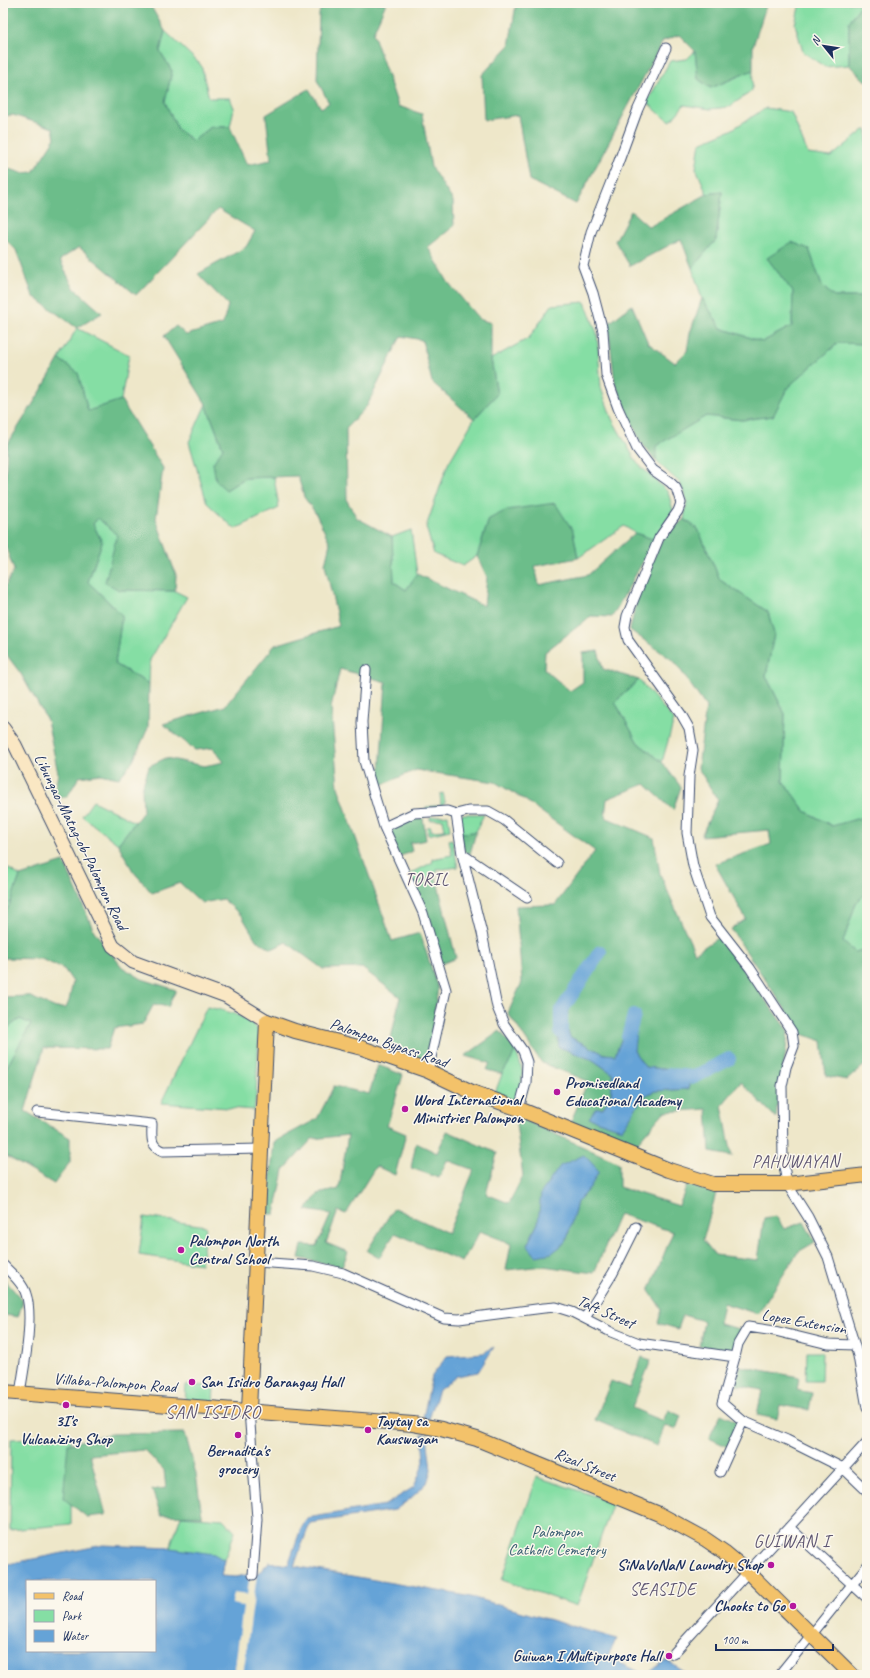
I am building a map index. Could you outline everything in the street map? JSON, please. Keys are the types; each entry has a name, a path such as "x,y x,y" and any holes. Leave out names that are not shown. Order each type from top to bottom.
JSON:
{"main road":[{"name":"Libungao-Matag-ob-Palompon Road","path":"3,728 16,745 113,946 133,962 226,996 267,1021"},
{"name":"Palompon Bypass Road","path":"267,1021 295,1031 362,1048 428,1071 472,1092 669,1170 713,1184 787,1184 867,1174"},
{"path":"249,1410 267,1021"},
{"name":"Villaba-Palompon Road","path":"3,1392 249,1410"},
{"name":"Rizal Street","path":"249,1410 414,1424 441,1429 477,1439 659,1514 705,1539 724,1552 748,1572 852,1675"}],"street":[{"path":"666,48 638,109 591,232 583,266 593,292 603,331 606,375 618,408 637,449 653,470 670,482 680,496 681,503 678,511 660,538 627,616 625,627 628,640 681,714 689,728 693,750 689,776 687,833 693,866 703,892 710,917 750,968 792,1032 794,1046 786,1066 782,1086 783,1160 787,1184 808,1217 828,1257 858,1356 867,1408"},
{"path":"366,670 362,722 364,762 384,827 423,913 446,990 428,1071"},
{"path":"384,827 414,813 447,811 456,814 468,811 488,811 504,820 556,863"},
{"path":"456,814 462,854 482,932 497,1007 504,1024 523,1051 527,1062 526,1083 518,1109"},
{"path":"462,854 528,898"},
{"path":"37,1112 152,1124 152,1142 156,1149 163,1151 261,1149"},
{"path":"585,1318 613,1274 636,1227"},
{"name":"Taft Street","path":"257,1262 313,1266 343,1273 444,1318 459,1319 556,1307 585,1318 611,1332 639,1343 735,1357"},
{"path":"3,1265 16,1278 26,1292 29,1306 27,1343 20,1393"},
{"name":"Lopez Extension","path":"735,1357 738,1344 748,1327 775,1331 828,1344 854,1345"},
{"path":"858,1356 867,1362"},
{"path":"735,1357 722,1403 744,1421 788,1440 843,1468 867,1491"},
{"path":"249,1410 257,1519 253,1575"},
{"path":"720,1472 744,1421"},
{"path":"673,1654 867,1442"},
{"path":"789,1527 867,1598"},
{"path":"779,1675 867,1566"}],"green space":[{"path":"3,3 149,3 165,31 160,51 172,71 165,102 178,130 193,141 211,127 230,127 247,165 271,160 266,115 309,89 321,108 329,103 317,80 319,14 322,3 386,3 373,33 398,106 422,114 431,167 453,201 454,226 428,247 448,282 479,319 491,323 491,359 497,394 474,419 432,382 422,340 401,336 367,406 346,428 347,501 357,518 392,537 394,582 406,590 417,574 484,606 487,577 477,556 489,519 507,510 555,503 573,531 578,558 535,566 539,585 588,575 635,533 655,540 612,617 591,616 545,652 544,669 570,691 583,682 583,653 598,651 603,669 639,680 615,702 638,743 662,762 681,787 673,810 645,784 607,799 605,817 654,838 660,874 695,953 719,937 788,1031 776,1118 741,1082 722,1105 732,1156 710,1152 707,1109 664,1112 631,1150 569,1126 588,1081 542,1063 508,1013 522,982 516,906 555,905 595,851 525,800 495,782 416,770 379,786 386,682 340,669 331,707 338,787 392,941 420,933 438,988 430,1046 425,1061 389,1048 400,997 362,968 323,969 286,942 272,949 256,940 242,916 223,899 202,903 180,883 152,893 133,871 118,844 143,812 142,788 149,766 166,758 204,766 224,762 213,748 195,750 163,724 225,706 275,645 339,626 325,564 330,543 316,514 304,497 298,476 245,478 226,490 216,481 213,463 223,448 206,404 164,336 176,326 186,335 223,324 228,305 198,274 246,247 255,231 218,209 136,295 79,247 60,260 73,287 102,313 77,328 33,296 16,250 3,237 3,167 22,173 33,172 55,138 53,128 13,115 3,116","holes":["566,999 572,1002 565,1022 570,1037 604,1054 615,1055 630,1018 634,1051 645,1067 688,1072 689,1089 655,1091 644,1096 622,1129 589,1118 608,1100 613,1074 593,1060 559,1047 557,1028"]},
{"path":"515,3 767,3 753,46 753,70 711,88 698,79 695,51 679,35 663,41 576,204 529,180 518,115 484,120 482,75 509,46 516,5"},
{"path":"800,3 862,3 849,22 849,65 825,67 803,52 795,24"},
{"path":"862,3 867,3 867,80 865,81 849,65 849,22"},
{"path":"165,31 201,65 209,98 230,98 234,108 230,127 211,127 193,141 178,130 165,102 172,71 160,51"},
{"path":"695,51 698,79 710,88 753,70 752,91 729,107 710,109 684,105 671,121 662,116 647,102 670,61 687,59"},
{"path":"766,108 791,112 808,154 831,157 864,130 867,130 867,297 834,297 822,286 809,249 767,258 793,292 792,326 762,342 721,328 702,298 692,268 716,240 722,192 707,194 696,168 700,143 731,130"},
{"path":"722,192 716,240 692,268 681,239 630,266 615,241 631,211 649,227 707,194"},
{"path":"792,242 809,249 822,286 834,297 867,297 867,344 838,343 788,387 773,416 742,420 706,416 656,446 656,461 640,441 615,383 608,324 632,305 648,343 675,363 687,351 690,333 702,298 721,328 762,342 792,326 793,292 767,258"},
{"path":"585,302 597,333 601,388 612,419 637,463 668,492 673,510 655,540 635,533 624,526 578,558 573,531 489,519 477,556 463,566 434,554 426,527 448,464 474,419 497,394 491,359 529,338 552,305"},
{"path":"77,328 129,355 121,400 88,411 78,373 59,359"},
{"path":"838,343 867,344 867,816 833,826 805,811 783,781 785,714 766,676 774,634 768,612 720,580 698,529 684,519 687,501 680,483 656,461 655,446 706,416 742,420 773,416 788,387"},
{"path":"59,359 78,373 88,411 121,400 163,468 156,519 176,575 175,591 119,590 105,582 117,535 98,518 93,524 102,542 88,582 122,615 115,664 149,684 148,728 133,761 119,778 100,774 79,777 67,797 60,797 55,790 58,773 47,720 21,674 3,650 3,590 14,570 3,539 7,445"},
{"path":"206,404 223,449 213,463 226,490 245,478 274,477 279,508 235,529 207,503 189,442"},
{"path":"98,518 117,535 119,590 175,591 187,597 150,660 149,684 115,664 122,615 88,582 102,542 93,524"},
{"path":"684,519 698,529 720,580 768,612 774,634 766,676 785,714 783,781 805,811 832,826 867,816 867,892 856,903 843,942 855,952 867,949 867,1063 847,1080 826,1076 822,1041 802,1034 731,929 746,919 715,864 771,844 769,830 701,836 718,800 698,768 706,707 675,662 630,630 638,595 662,539"},
{"path":"411,530 417,574 406,590 394,582 392,537"},
{"path":"639,680 674,720 662,762 638,743 615,702"},
{"path":"443,793 445,802 442,806 443,807 426,809 426,807 441,805 440,794"},
{"path":"93,801 135,822 118,844 82,816"},
{"path":"462,814 484,814 476,832 460,833 459,818"},
{"path":"448,815 450,830 428,835 427,827 431,827 431,831 445,830 443,819 430,820 430,817"},
{"path":"423,818 426,840 410,843 412,851 399,857 389,832 410,819"},
{"path":"476,832 470,854 464,851 460,833"},
{"path":"452,839 458,867 437,870 436,877 411,883 408,875 433,862 432,859 452,855 449,840"},
{"path":"64,862 94,931 122,967 142,979 176,990 168,1007 154,1004 143,1024 114,1028 107,1049 44,1048 25,1111 70,1138 70,1162 54,1184 3,1154 3,1070 5,1070 31,1024 20,1019 3,1031 3,997 28,996 56,1008 66,1008 73,982 64,969 41,959 3,958 3,905 8,909 20,876"},
{"path":"3,865 20,876 8,909 3,905"},
{"path":"436,877 456,958 441,964 411,883"},
{"path":"867,892 867,949 855,952 843,942 856,902"},
{"path":"207,1007 236,1014 248,1021 259,1031 254,1110 161,1103"},
{"path":"20,1019 31,1024 5,1070 3,1070 3,1031"},
{"path":"500,1031 515,1050 511,1060 502,1074 487,1070 490,1063 465,1056"},
{"path":"515,1050 522,1070 521,1087 516,1102 495,1093 502,1074 511,1060"},
{"path":"378,1065 403,1075 387,1126 406,1134 395,1175 376,1166 346,1214 338,1211 326,1243 348,1252 342,1267 299,1258 302,1245 317,1246 331,1214 306,1210 318,1194 339,1189 348,1135 312,1139 284,1170 275,1214 267,1214 274,1142 317,1119 334,1086 369,1094"},
{"path":"515,1116 619,1163 619,1187 679,1206 687,1185 716,1193 703,1240 715,1255 758,1260 764,1218 776,1216 784,1229 804,1222 815,1242 798,1252 758,1314 723,1303 719,1324 744,1330 734,1351 699,1346 704,1321 683,1315 678,1329 658,1323 662,1309 649,1291 673,1232 619,1214 594,1273 543,1266 506,1270 511,1244 480,1231 462,1262 395,1233 379,1258 367,1251 394,1208 448,1233 474,1170 447,1160 439,1178 411,1168 416,1143 437,1153 447,1131 497,1153 486,1194 509,1203 523,1176","holes":["591,1186 577,1202 566,1242 527,1245 538,1223"]},
{"path":"144,1217 206,1226 201,1264 139,1255"},
{"path":"3,1278 23,1301 18,1317 5,1315 3,1317"},
{"path":"807,1352 822,1352 821,1381 806,1381"},
{"path":"642,1357 651,1360 632,1408 663,1421 668,1410 681,1416 676,1429 665,1425 657,1446 595,1420 611,1381 630,1388"},
{"path":"740,1366 799,1377 797,1390 812,1393 809,1410 780,1405 777,1419 757,1415 762,1390 736,1385"},
{"path":"186,1385 214,1386 213,1407 185,1405"},
{"path":"721,1414 740,1423 728,1447 709,1438"},
{"path":"185,1433 196,1474 202,1516 161,1515 152,1490 166,1488 164,1470 144,1450 90,1455 106,1515 87,1517 63,1498 68,1444 109,1434"},
{"path":"71,1436 71,1524 10,1530 11,1439"},
{"name":"Palompon Catholic Cemetery","path":"537,1477 613,1502 577,1606 502,1580"},
{"path":"181,1516 223,1519 235,1532 224,1560 219,1583 155,1557 170,1548"}],"water":[{"path":"566,999 572,1002 565,1022 570,1037 604,1054 615,1055 630,1018 637,1021 634,1051 645,1067 688,1072 689,1089 655,1091 644,1096 622,1129 589,1118 596,1108 603,1108 611,1096 613,1074 593,1060 559,1047 557,1028"},
{"path":"584,1155 599,1171 591,1186 577,1202 566,1242 552,1253 536,1256 527,1245 538,1223 541,1193 560,1166"},
{"path":"494,1347 478,1372 457,1376 439,1390 429,1419 423,1418 432,1376 447,1356 483,1353"},
{"path":"422,1434 427,1435 431,1470 427,1483 410,1499 395,1510 310,1523 294,1566 467,1596 617,1639 607,1657 646,1675 3,1675 3,1565 103,1545 170,1548 214,1554 224,1560 221,1576 236,1577 250,1574 257,1575 269,1562 288,1565 300,1531 307,1518 385,1505 414,1487 424,1462"},
{"path":"666,1660 689,1675 646,1675"}],"pier":[{"path":"250,1574 257,1575 243,1675 234,1675 243,1606 232,1604 233,1593 247,1595"}],"waterway":[{"path":"561,1032 561,1011 600,952"},
{"path":"628,1037 634,1015"},
{"path":"670,1075 694,1077 729,1059"}],"place":[{"name":"Promisedland Educational Academy","path":"557,1092"},
{"name":"Word International Ministries Palompon","path":"405,1109"},
{"name":"Palompon North Central School","path":"181,1250"},
{"name":"San Isidro Barangay Hall","path":"192,1382"},
{"name":"3I's Vulcanizing Shop","path":"66,1405"},
{"name":"Taytay sa Kauswagan","path":"368,1430"},
{"name":"Bernadita's grocery","path":"238,1435"},
{"name":"SiNaVoNaN Laundry Shop","path":"771,1565"},
{"name":"Chooks to Go","path":"793,1606"},
{"name":"Guiwan I Multipurpose Hall","path":"669,1656"}],"district":[{"name":"TORIL","path":"427,879"},
{"name":"PAHUWAYAN","path":"796,1161"},
{"name":"SAN ISIDRO","path":"213,1412"},
{"name":"GUIWAN I","path":"792,1541"},
{"name":"SEASIDE","path":"663,1589"}]}
